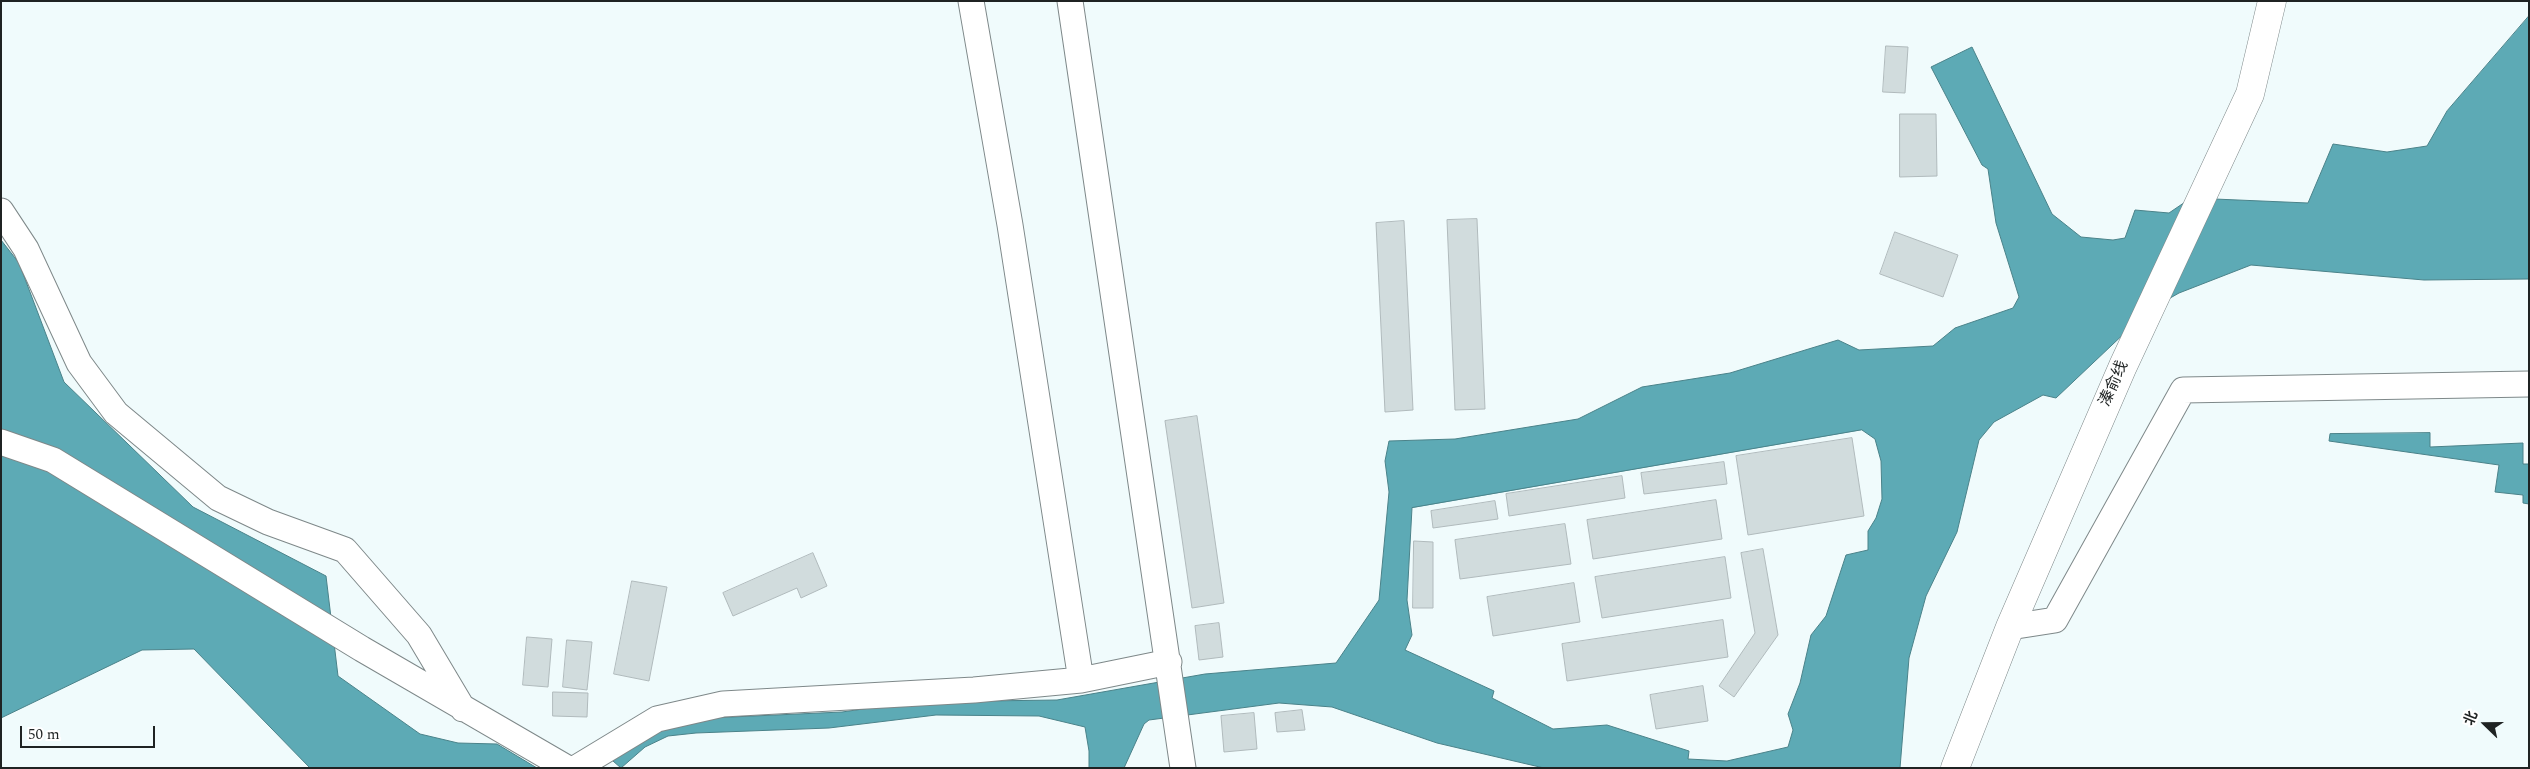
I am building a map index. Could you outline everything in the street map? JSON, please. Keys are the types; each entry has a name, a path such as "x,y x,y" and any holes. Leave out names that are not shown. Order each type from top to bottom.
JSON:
{"main road":[{"name":"溱俞线","path":"1955,768 2010,627 2123,366 2250,94 2272,1"}],"street":[{"path":"971,1 1010,225 1082,680"},
{"path":"1070,1 1180,734 1183,768"},
{"path":"1,211 26,249 79,362 116,413 218,498 268,522 345,550 419,635 463,709"},
{"path":"2010,627 2055,620 2183,390 2529,384"},
{"path":"1,442 53,460 463,709 567,768"},
{"path":"576,768 657,719 723,704 974,690 1082,680 1169,662"}],"water":[{"path":"2529,16 2529,279 2424,280 2251,265 2179,293 2149,310 2056,398 2043,395 1994,422 1979,440 1957,532 1926,596 1909,658 1900,768 1544,768 1437,743 1332,707 1279,703 1149,720 1144,724 1124,768 1089,768 1089,751 1085,727 1039,716 936,715 829,728 696,733 668,736 645,747 621,768 613,761 641,729 665,720 842,712 912,702 1057,700 1205,674 1336,663 1379,600 1389,492 1385,461 1389,441 1455,439 1578,419 1642,387 1730,373 1838,340 1859,350 1933,346 1955,328 2013,308 2019,297 1996,223 1988,169 1982,165 1931,67 1972,47 2052,214 2081,237 2113,240 2125,238 2135,210 2169,213 2191,198 2308,203 2333,144 2387,152 2427,146 2447,111","holes":["1862,430 1875,439 1881,461 1882,499 1876,518 1868,531 1868,550 1846,555 1826,616 1811,635 1800,683 1788,714 1793,730 1788,747 1727,761 1688,759 1689,751 1607,725 1553,729 1492,698 1494,691 1405,650 1412,635 1407,600 1412,508"]},
{"path":"1,240 19,263 64,382 193,507 326,576 338,676 420,734 458,743 497,744 537,768 310,768 194,649 142,650 1,718"},
{"path":"2430,433 2430,447 2523,443 2523,464 2529,464 2529,504 2523,503 2523,495 2495,492 2499,465 2329,441 2330,434"}],"building":[{"path":"1886,46 1908,47 1905,93 1883,92"},
{"path":"1900,114 1936,114 1937,176 1900,177"},
{"path":"1477,219 1485,409 1455,410 1447,220"},
{"path":"1404,221 1413,410 1385,412 1376,223"},
{"path":"1895,232 1958,255 1943,297 1880,274"},
{"path":"1197,416 1224,603 1192,608 1165,421"},
{"path":"1852,438 1864,516 1748,535 1736,456"},
{"path":"1724,462 1727,484 1644,494 1641,473"},
{"path":"1622,476 1625,498 1509,516 1506,494"},
{"path":"1716,500 1722,539 1593,559 1587,520"},
{"path":"1495,501 1498,519 1433,528 1431,511"},
{"path":"1565,524 1571,564 1460,579 1455,540"},
{"path":"1414,541 1433,542 1433,608 1413,608"},
{"path":"1763,549 1778,635 1734,697 1719,686 1755,633 1741,553"},
{"path":"813,553 827,586 801,598 797,588 733,616 723,593"},
{"path":"1725,557 1731,598 1602,618 1595,577"},
{"path":"632,581 667,587 649,681 614,674"},
{"path":"1574,583 1580,622 1493,636 1487,597"},
{"path":"1723,620 1728,657 1567,681 1562,644"},
{"path":"1219,623 1223,657 1199,660 1195,626"},
{"path":"527,637 552,639 548,687 523,685"},
{"path":"567,640 592,642 587,690 563,687"},
{"path":"1703,686 1708,721 1656,729 1650,695"},
{"path":"553,692 588,693 587,717 553,716"},
{"path":"1302,710 1305,730 1277,732 1275,713"},
{"path":"1254,713 1257,749 1224,752 1221,716"}]}
